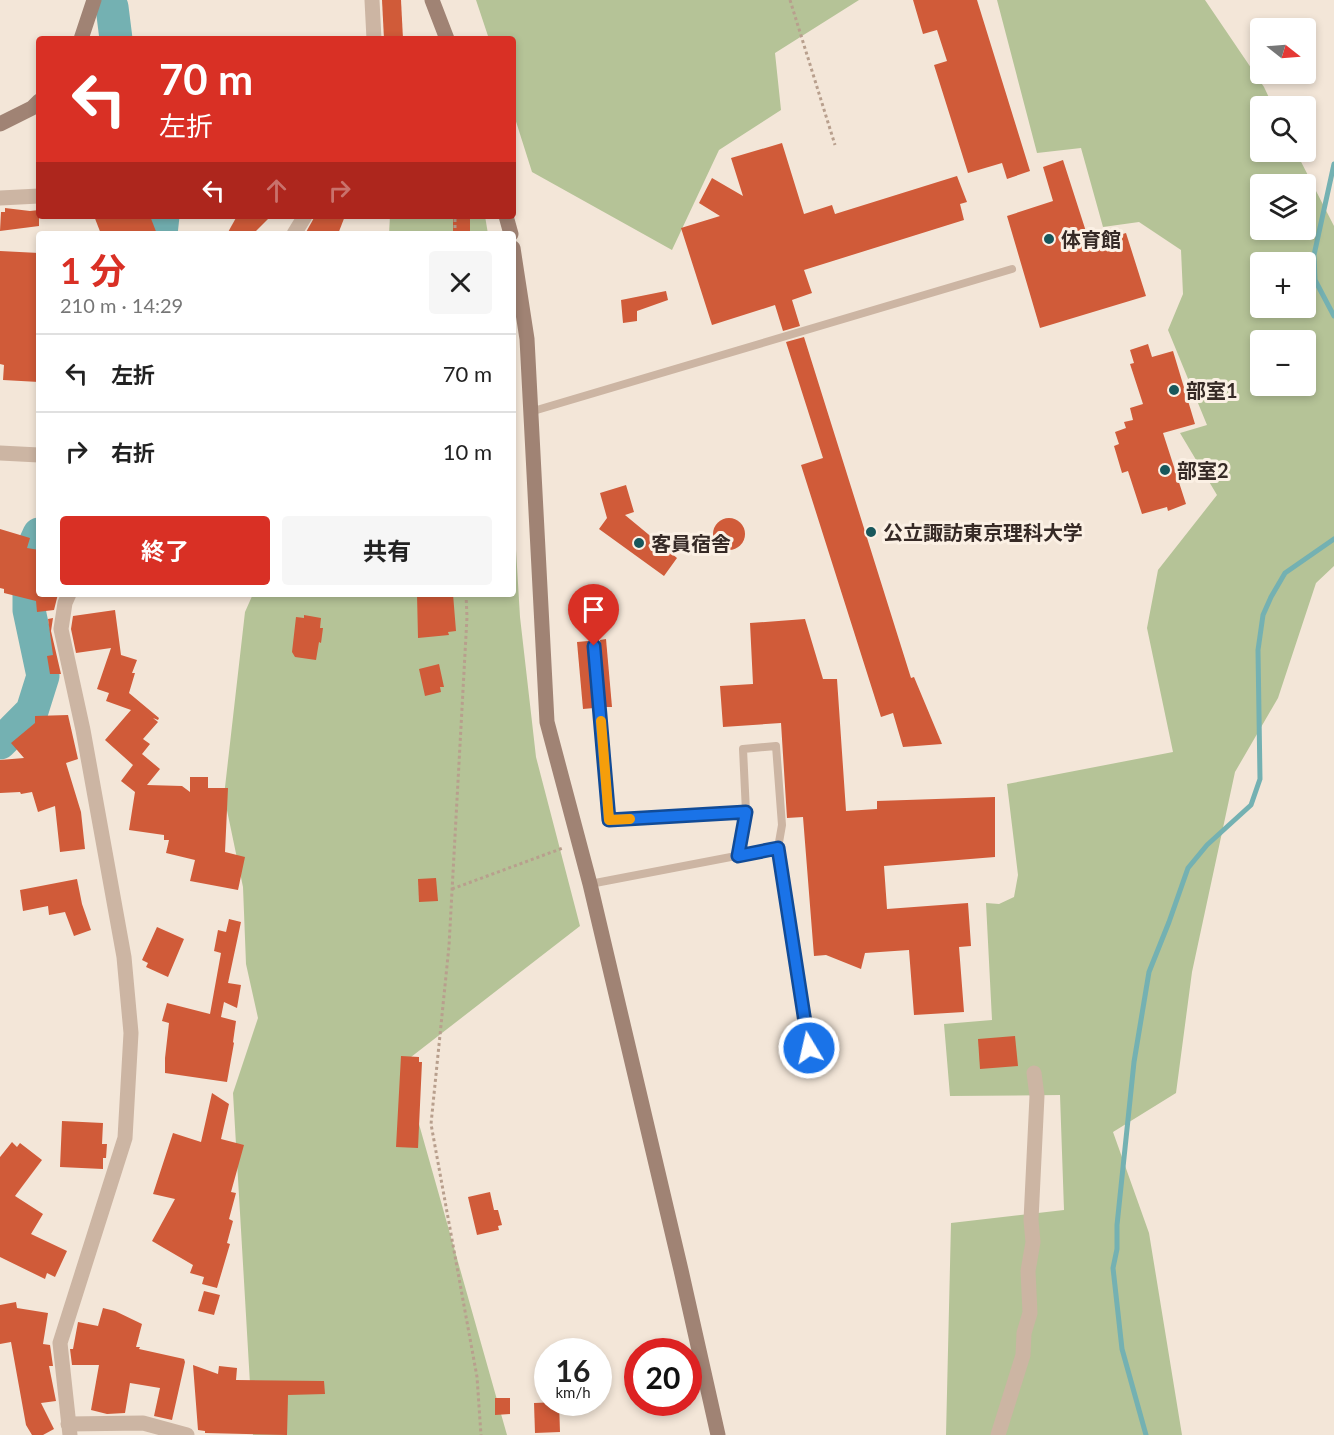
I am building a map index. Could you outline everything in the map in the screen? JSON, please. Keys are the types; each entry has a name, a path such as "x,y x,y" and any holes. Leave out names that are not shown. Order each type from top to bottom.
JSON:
{"street":[{"path":"82,36 94,0"},
{"path":"372,0 374,36"},
{"path":"432,0 446,36"},
{"path":"0,124 36,104"},
{"path":"0,198 36,196"},
{"path":"516,268 527,339 547,722 590,884 718,1435"},
{"path":"0,453 36,455"},
{"path":"68,597 61,629 83,730 124,957 131,1033 125,1138 60,1343 69,1430 142,1423 187,1435"},
{"path":"998,1435 1023,1355 1024,1333 1030,1313 1028,1271 1034,1242 1031,1220 1036,1096 1034,1073"}],"lane":[{"path":"530,412 1012,269"},
{"path":"593,624 609,820 746,812"},
{"path":"738,856 746,812 743,749 776,746 782,825 778,848 809,1048"},
{"path":"590,884 778,848"}],"path":[{"path":"790,0 835,145"},
{"path":"466,597 467,617 449,946 431,1124 477,1377 481,1435"},
{"path":"452,889 579,842"}],"green space":[{"path":"476,0 859,0 775,53 781,110 719,150 672,250 532,172 516,121 516,36 488,36"},
{"path":"997,0 1205,0 1250,66 1250,84 1262,84 1268,96 1250,96 1250,162 1301,162 1307,174 1250,174 1250,240 1316,240 1316,191 1334,226 1334,566 1316,583 1278,698 1235,772 1192,972 1176,1093 1113,1132 1149,1233 1182,1435 946,1435 951,1223 1064,1210 1060,1095 950,1096 944,1024 992,1020 986,903 999,904 1014,897 1018,875 1007,784 1173,752 1147,628 1158,570 1217,495 1180,433 1207,425 1168,330 1183,294 1181,250 1139,222 1103,227 1081,148 1037,153"},
{"path":"390,219 486,219 488,231 389,231"},
{"path":"516,550 520,617 536,757 580,926 402,1064 507,1435 253,1435 233,1093 258,1018 246,964 243,887 224,796 245,612 252,597 516,597"}],"building":[{"path":"382,0 401,0 403,36 384,36"},
{"path":"913,0 977,0 1030,171 1007,179 1002,163 968,173 934,65 947,61 937,30 923,34"},
{"path":"782,143 804,214 832,205 835,214 957,176 967,202 960,204 964,220 804,270 812,293 792,300 800,326 783,331 775,305 712,325 681,228 720,216 699,203 712,178 743,196 731,158"},
{"name":"体育館","path":"1063,160 1090,244 1126,233 1146,296 1040,328 1007,216 1053,201 1043,167"},
{"path":"5,208 36,210 39,226 0,231 1,212 5,212"},
{"path":"95,219 151,219 156,231 100,231"},
{"path":"235,219 268,219 256,231 229,231"},
{"path":"313,219 344,219 339,231 307,231"},
{"path":"453,219 470,219 470,231 453,231"},
{"path":"0,251 36,253 36,382 3,380 4,365 0,364"},
{"path":"666,291 668,300 637,311 637,321 623,323 621,300"},
{"path":"804,337 911,678 914,677 942,744 903,747 893,713 881,717 801,465 823,458 786,342"},
{"path":"1148,344 1152,357 1173,351 1195,424 1163,433 1186,504 1168,511 1167,507 1142,514 1128,471 1122,473 1114,446 1119,444 1115,432 1126,428 1124,422 1133,420 1130,408 1143,404 1130,364 1134,363 1130,350"},
{"name":"客員宿舎","path":"626,485 634,512 625,515 677,558 664,576 599,529 607,518 600,493"},
{"path":"729,518 740,523 745,534 740,545 729,550 718,545 713,534 718,523"},
{"path":"0,529 30,538 27,548 36,550 36,597 57,597 54,610 37,612 36,601 4,593 4,589 0,588"},
{"path":"417,597 453,597 456,631 448,632 449,635 418,638"},
{"path":"115,610 121,655 137,660 129,693 159,718 158,720 153,718 158,722 143,739 150,744 142,754 160,769 147,785 182,786 190,792 190,777 208,777 208,788 228,788 225,852 245,857 238,890 190,881 195,860 166,853 169,840 164,840 164,835 129,830 135,792 121,781 133,765 105,740 131,710 106,701 109,693 97,689 111,648 76,653 71,629 73,616"},
{"path":"304,615 321,618 320,628 323,628 316,660 295,657 292,652 296,617 304,618"},
{"path":"53,618 51,631 61,674 50,674 47,656 53,655 48,619"},
{"path":"805,619 823,679 837,679 846,811 877,809 877,801 995,797 995,857 884,866 887,909 968,903 971,946 959,947 964,1012 914,1015 909,950 865,953 861,969 826,955 814,956 803,817 787,818 781,723 723,727 720,686 753,684 750,623"},
{"path":"606,639 612,707 606,707 600,640"},
{"path":"588,641 594,708 583,709 577,642"},
{"path":"439,664 444,687 440,687 441,692 425,696 419,669"},
{"path":"68,715 78,759 66,763 81,812 85,849 60,852 55,806 38,812 32,792 0,793 0,760 24,758 11,743 35,723 35,716"},
{"path":"436,878 438,901 419,902 418,879"},
{"path":"77,879 91,930 74,936 65,912 49,915 48,906 23,911 20,890"},
{"path":"229,919 241,922 228,983 241,985 237,1008 224,1002 221,1017 236,1021 227,1082 165,1073 169,1023 162,1021 167,1003 210,1014 221,953 214,951 218,930 226,932"},
{"path":"157,927 184,939 168,977 146,967 148,963 142,960"},
{"path":"1015,1036 1018,1066 980,1069 978,1039"},
{"path":"401,1056 419,1057 419,1062 422,1062 418,1148 396,1147"},
{"path":"212,1093 229,1104 221,1139 244,1145 231,1192 236,1193 229,1219 233,1221 227,1243 230,1244 217,1288 202,1284 204,1277 190,1273 193,1265 152,1241 175,1199 153,1194 173,1133 201,1142"},
{"path":"62,1121 103,1123 102,1144 107,1144 103,1169 60,1167"},
{"path":"12,1142 17,1147 20,1143 42,1160 15,1196 43,1214 31,1234 67,1251 55,1277 47,1273 45,1279 0,1257 0,1157"},
{"path":"490,1192 494,1210 498,1210 502,1225 498,1226 499,1230 477,1235 468,1197"},
{"path":"204,1291 220,1295 214,1315 198,1311"},
{"path":"16,1302 17,1308 48,1313 43,1344 50,1345 53,1366 49,1366 56,1401 41,1403 54,1429 43,1435 32,1435 26,1425 11,1342 0,1344 0,1305"},
{"path":"103,1308 142,1324 136,1347 140,1347 139,1349 184,1359 172,1420 154,1416 160,1388 130,1383 125,1413 107,1414 91,1410 99,1365 72,1365 70,1349 73,1349 78,1322 98,1326"},
{"path":"193,1365 218,1374 219,1366 237,1368 236,1380 324,1381 325,1394 288,1395 287,1435 205,1433 205,1431 198,1430"},
{"path":"495,1398 510,1398 510,1414 495,1415"},
{"path":"534,1416 559,1416 560,1432 535,1433"}],"waterway":[{"path":"112,7 116,36"},
{"path":"1334,164 1314,255 1315,280 1334,316"},
{"path":"161,231 163,219"},
{"path":"1146,1435 1122,1349 1113,1268 1117,1249 1117,1225 1134,1062 1149,972 1188,868 1207,845 1251,805 1260,779 1258,650 1263,615 1285,573 1334,539"},
{"path":"0,743 32,711 43,676 29,610 29,586 36,541"}],"slow traffic":[{"path":"601,721 609,820 630,819"}],"place":[{"name":"体育館","path":"1049,239"},
{"name":"部室1","path":"1174,390"},
{"name":"部室2","path":"1165,470"},
{"name":"公立諏訪東京理科大学","path":"871,532"},
{"name":"客員宿舎","path":"639,543"}],"route":[{"path":"594,646 609,820 746,812 738,856 778,848 809,1048"}]}
